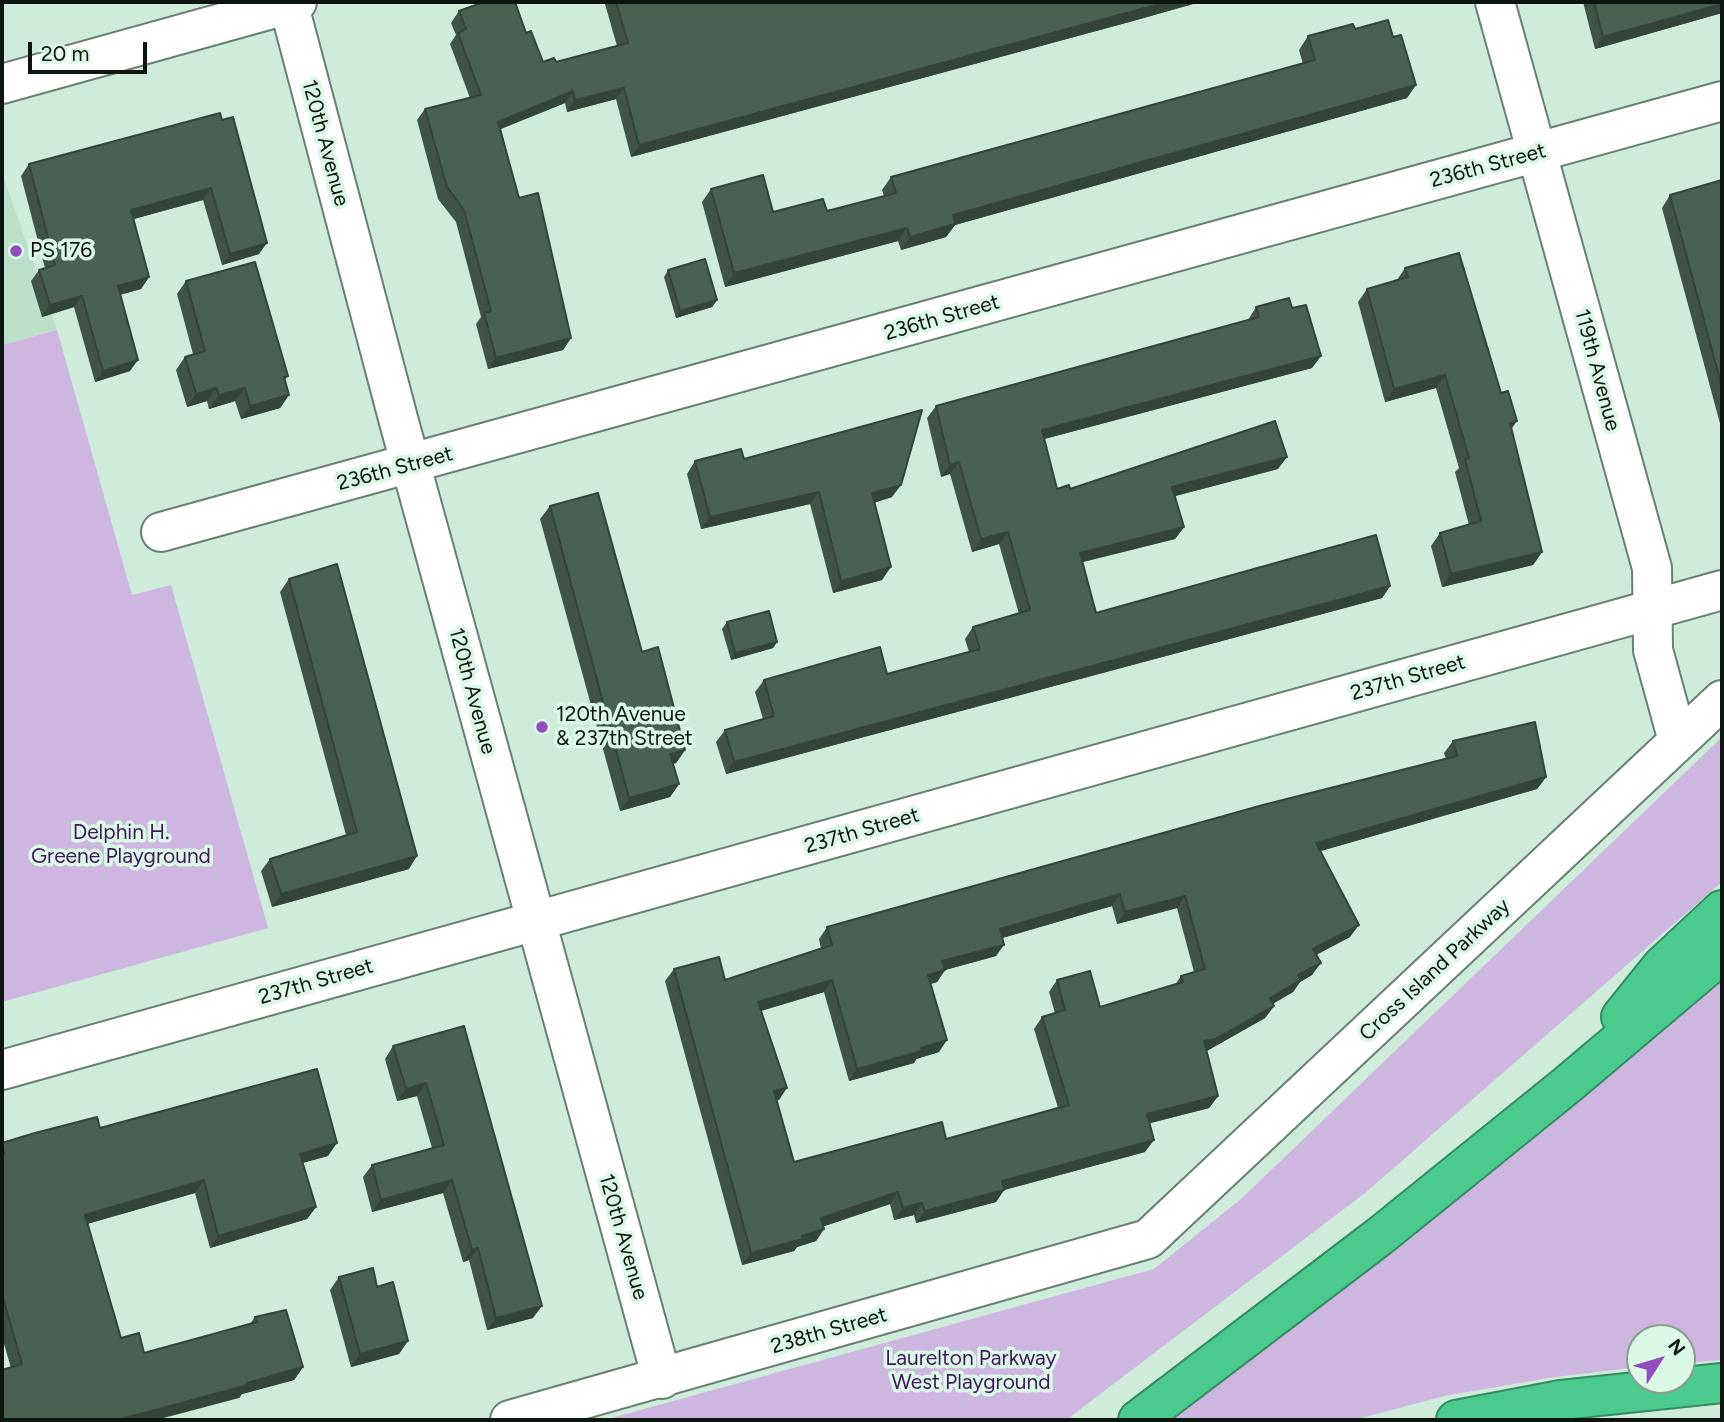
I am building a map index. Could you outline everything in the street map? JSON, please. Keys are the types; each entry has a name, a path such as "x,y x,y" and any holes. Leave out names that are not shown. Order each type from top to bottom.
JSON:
{"highway":[{"path":"1567,1085 1662,966 1722,910"},
{"path":"1138,1420 1380,1236 1567,1085 1722,954"},
{"path":"1456,1420 1561,1400 1722,1383"}],"street":[{"name":"119th Avenue","path":"1494,2 1652,568 1653,650 1678,741"},
{"path":"2,84 291,3"},
{"name":"120th Avenue","path":"291,3 411,465 662,1378"},
{"name":"236th Street","path":"161,532 1722,102"},
{"name":"237th Street","path":"2,1070 1722,590"},
{"name":"Cross Island Parkway","path":"1148,1239 1722,700"},
{"name":"238th Street","path":"510,1420 1148,1239"}],"shaded area":[{"name":"PS 176","path":"2,173 57,330 2,345"}],"green space":[{"name":"Delphin H. Greene Playground","path":"57,330 132,595 171,585 268,928 2,1002 2,345"},
{"name":"Laurelton Parkway West Playground","path":"1722,737 1722,882 1365,1193 1066,1420 604,1420 1154,1269 1241,1199"},
{"path":"1722,981 1722,1360 1696,1362 1696,1324 1626,1324 1626,1369 1555,1377 1444,1396 1354,1420 1172,1420 1537,1136"}],"building":[{"path":"484,2 515,2 526,33 531,31 543,62 554,58 556,62 628,43 616,2 1167,2 639,145 624,88 575,100 573,91 498,122 519,198 538,193 571,338 496,358 484,313 491,311 464,210 447,187 425,109 481,95 458,33 466,29 459,11"},
{"path":"1594,2 1722,2 1722,4 1603,37"},
{"path":"1388,20 1393,37 1401,35 1416,85 953,215 955,224 910,237 907,228 734,273 711,189 763,175 773,212 823,199 827,211 896,193 891,177 1315,60 1308,36 1353,24 1355,29"},
{"path":"220,113 222,120 233,117 267,243 230,254 211,188 131,210 149,277 118,286 138,360 103,371 82,296 50,305 39,270 55,265 29,164"},
{"path":"1722,180 1722,387 1670,195"},
{"path":"1459,253 1501,393 1508,391 1517,421 1510,423 1542,552 1451,574 1440,533 1481,521 1465,459 1469,458 1445,375 1394,389 1367,289 1408,277 1405,268"},
{"path":"705,259 717,300 680,311 668,270"},
{"path":"255,262 288,376 284,377 289,395 250,406 245,388 219,395 216,388 196,394 185,357 205,351 186,281"},
{"path":"1289,298 1292,308 1306,305 1321,356 1042,430 1057,489 1069,485 1070,489 1275,421 1287,457 1172,487 1184,527 1080,553 1096,613 1376,535 1390,586 734,762 725,730 774,716 764,680 880,647 887,674 980,649 973,627 1030,610 1008,532 981,539 959,462 950,465 936,406 1259,317 1256,307"},
{"path":"922,410 901,485 872,493 891,567 841,581 819,492 710,517 695,461 741,449 744,459"},
{"path":"598,493 642,652 658,647 685,750 670,754 679,784 629,798 550,506"},
{"path":"337,564 417,856 281,894 270,859 357,832 289,579"},
{"path":"769,611 777,642 735,653 727,622"},
{"path":"1535,722 1546,777 1316,843 1359,925 1313,949 1321,963 1298,975 1301,980 1270,998 1274,1006 1215,1039 1204,1041 1218,1096 1147,1114 1154,1140 1002,1181 1004,1190 925,1211 922,1203 903,1208 898,1192 821,1218 824,1229 802,1236 803,1239 751,1253 674,969 719,957 725,980 832,945 827,927 1263,805 1457,756 1453,741","holes":["1120,894 1125,912 1185,896 1205,969 1181,976 1183,982 1100,1007 1090,971 1057,980 1065,1010 1042,1017 1069,1105 946,1139 942,1122 794,1162 774,1091 787,1088 758,1002 832,980 857,1069 922,1051 921,1048 947,1040 928,975 945,970 942,961 1004,945 1000,929"]},
{"path":"464,1026 542,1306 496,1318 478,1248 472,1250 452,1180 381,1200 372,1165 444,1145 426,1083 406,1089 393,1046"},
{"path":"317,1069 337,1143 300,1154 316,1207 218,1236 204,1180 85,1215 121,1338 139,1333 144,1353 257,1322 255,1317 286,1310 303,1367 247,1383 248,1385 118,1420 2,1420 2,1370 22,1364 2,1294 2,1143 97,1117 100,1128"},
{"path":"373,1268 377,1287 393,1282 408,1341 360,1354 339,1277"}],"place":[{"name":"PS 176","path":"16,251"},
{"name":"120th Avenue & 237th Street","path":"542,727"}]}
